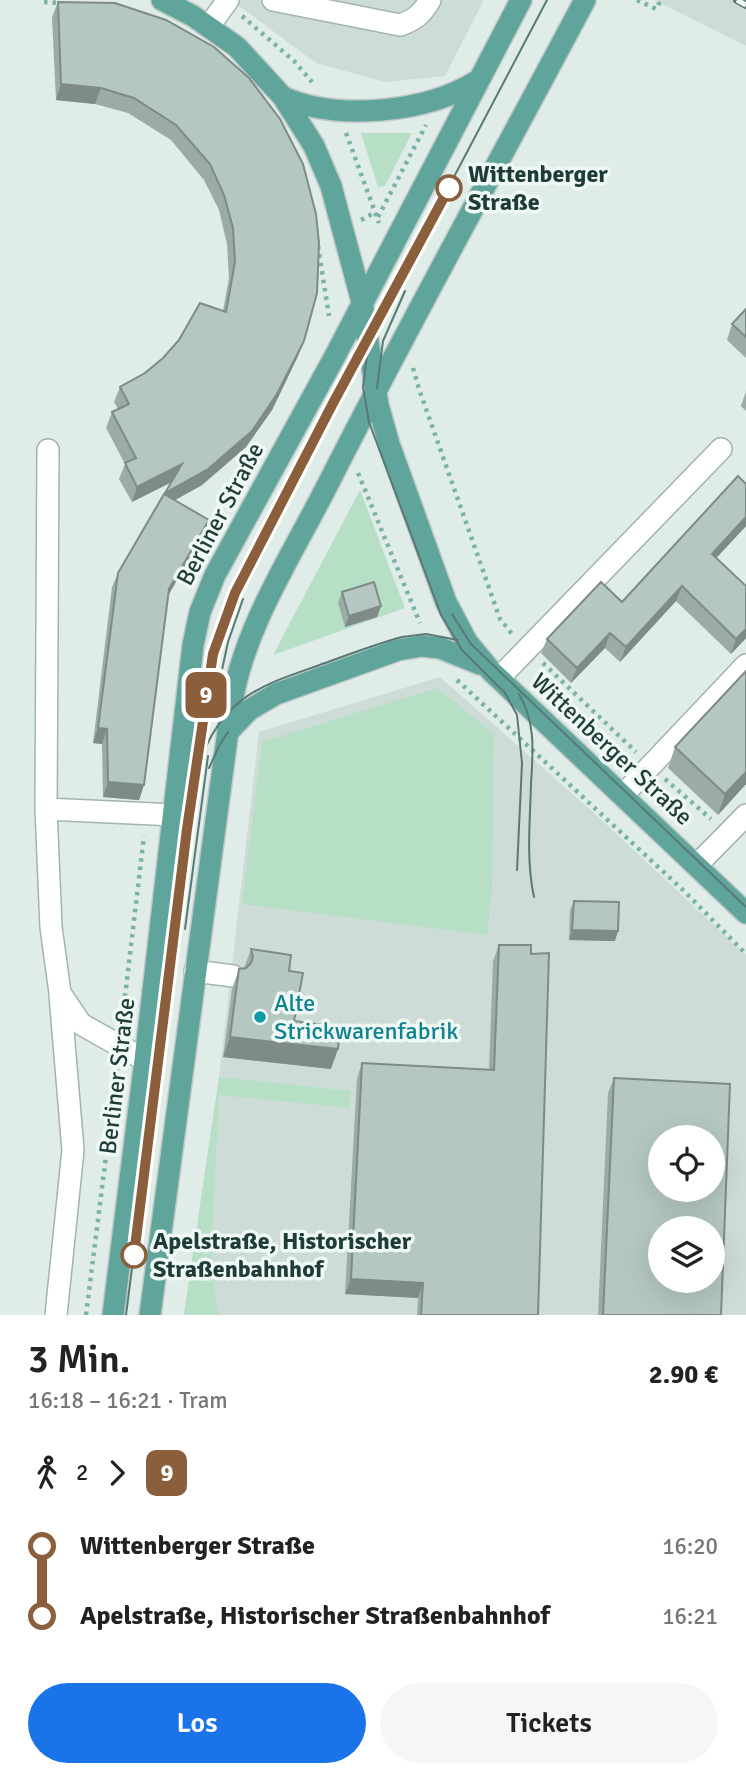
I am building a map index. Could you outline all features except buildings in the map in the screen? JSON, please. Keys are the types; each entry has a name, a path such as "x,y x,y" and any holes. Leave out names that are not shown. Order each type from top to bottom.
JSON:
{"main road":[{"path":"162,0 209,26 237,47 283,97 303,126 326,172 362,302 377,388"},
{"name":"Berliner Straße","path":"113,1315 196,624 205,597 521,0"},
{"path":"150,1315 234,685 250,639 377,388 586,0"},
{"path":"283,97 300,104 334,110 373,110 403,107 453,94 477,81"},
{"name":"Wittenberger Straße","path":"377,388 383,427 452,614 467,642 495,674 746,913"},
{"path":"228,732 249,710 276,694 398,650 422,646 453,651 495,674"}],"lane":[{"path":"273,0 400,25 415,20 430,0"},
{"path":"209,26 227,1"},
{"path":"495,674 721,449"},
{"path":"48,450 46,809 51,927 60,993 73,1150 56,1315"},
{"path":"623,795 746,665"},
{"path":"46,809 175,815"},
{"path":"697,865 746,816"},
{"path":"195,971 233,976"},
{"path":"60,993 81,1024 145,1060"}],"path":[{"path":"637,0 656,9 659,4 657,0"},
{"path":"227,1 294,61 334,110 349,140 378,217 431,114"},
{"path":"44,2 65,3"},
{"path":"318,242 329,322"}],"shaded area":[{"path":"231,0 484,0 445,76 385,82 316,63"},
{"path":"654,0 746,0 746,46"},
{"path":"440,677 593,812 746,955 746,1315 184,1315 219,1077 259,732"}],"green space":[{"path":"361,133 412,133 385,186 378,187"},
{"path":"360,490 405,608 273,655"},
{"path":"437,688 494,734 492,888 487,935 242,904 262,742"},
{"path":"219,1077 350,1091 350,1108 219,1095 211,1257 218,1315 184,1315"}],"tram line":[{"path":"126,1315 213,654 235,593 547,0"},
{"name":"9","path":"134,1255 187,829 213,654 235,593 449,188"},
{"path":"377,388 383,341 405,291"},
{"path":"368,347 363,387 369,422 441,615 462,650 505,693 517,715 522,763 517,870"},
{"path":"214,707 228,642 243,599"},
{"path":"452,614 471,644 746,907"},
{"path":"203,753 213,732 238,703 285,677 402,637 426,634 458,640"},
{"path":"519,694 528,716 532,738 529,855 534,897"},
{"path":"209,768 228,732"},
{"path":"185,929 208,756"}],"railway":[{"path":"737,0 746,5"}],"place":[{"name":"Wittenberger Straße","path":"449,188"},
{"name":"Alte Strickwarenfabrik","path":"260,1017"},
{"name":"Apelstraße, Historischer Straßenbahnhof","path":"134,1255"}]}
